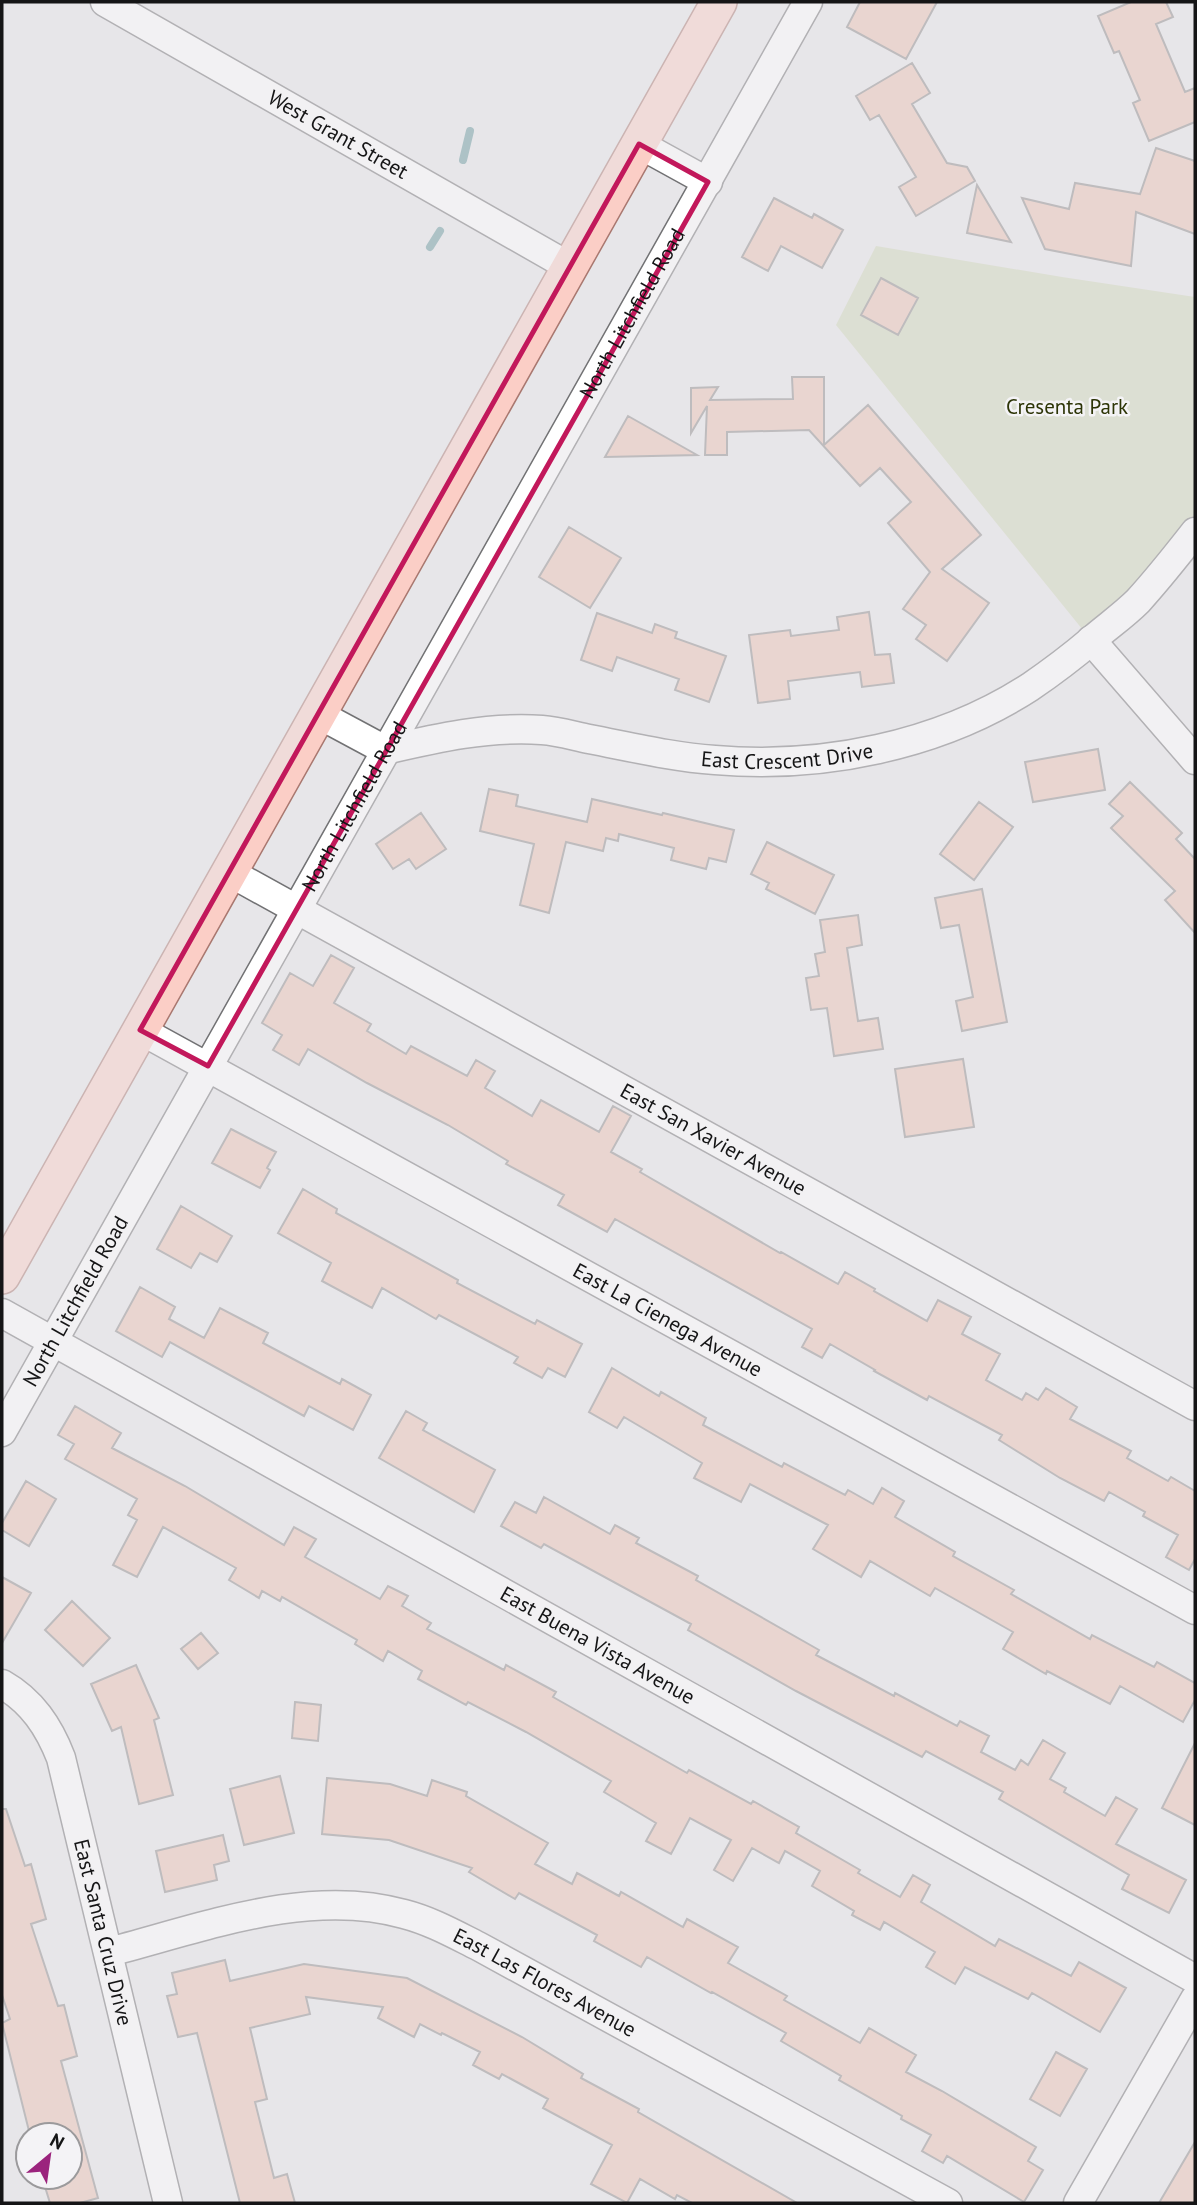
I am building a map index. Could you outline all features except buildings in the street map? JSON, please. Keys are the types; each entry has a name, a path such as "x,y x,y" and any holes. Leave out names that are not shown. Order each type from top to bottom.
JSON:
{"main road":[{"path":"2,1276 719,2"}],"street":[{"name":"West Grant Street","path":"105,2 570,267"},
{"name":"North Litchfield Road","path":"2,1432 808,2"},
{"path":"639,144 708,182"},
{"name":"East Crescent Drive","path":"385,750 492,730 544,730 659,754 716,760 779,762 836,758 930,736 1028,688 1065,662 1136,603 1171,564 1195,531"},
{"path":"1091,640 1195,760"},
{"path":"318,714 385,750"},
{"name":"East San Xavier Avenue","path":"229,872 1195,1406"},
{"name":"East La Cienega Avenue","path":"140,1030 1195,1610"},
{"name":"East Buena Vista Avenue","path":"2,1313 1195,1979"},
{"name":"East Santa Cruz Drive","path":"2,1684 13,1690 46,1723 61,1758 168,2203"},
{"name":"East Las Flores Avenue","path":"109,1952 246,1916 297,1907 336,1904 373,1907 403,1914 438,1925 478,1946 948,2203"},
{"path":"1078,2203 1195,1998"}],"highlighted area":[{"path":"639,144 708,182 208,1066 140,1030"}],"green space":[{"name":"Cresenta Park","path":"876,246 1195,297 1195,532 1091,640 836,325"}],"waterway":[{"path":"463,160 470,131"},
{"path":"430,247 440,231"}]}
